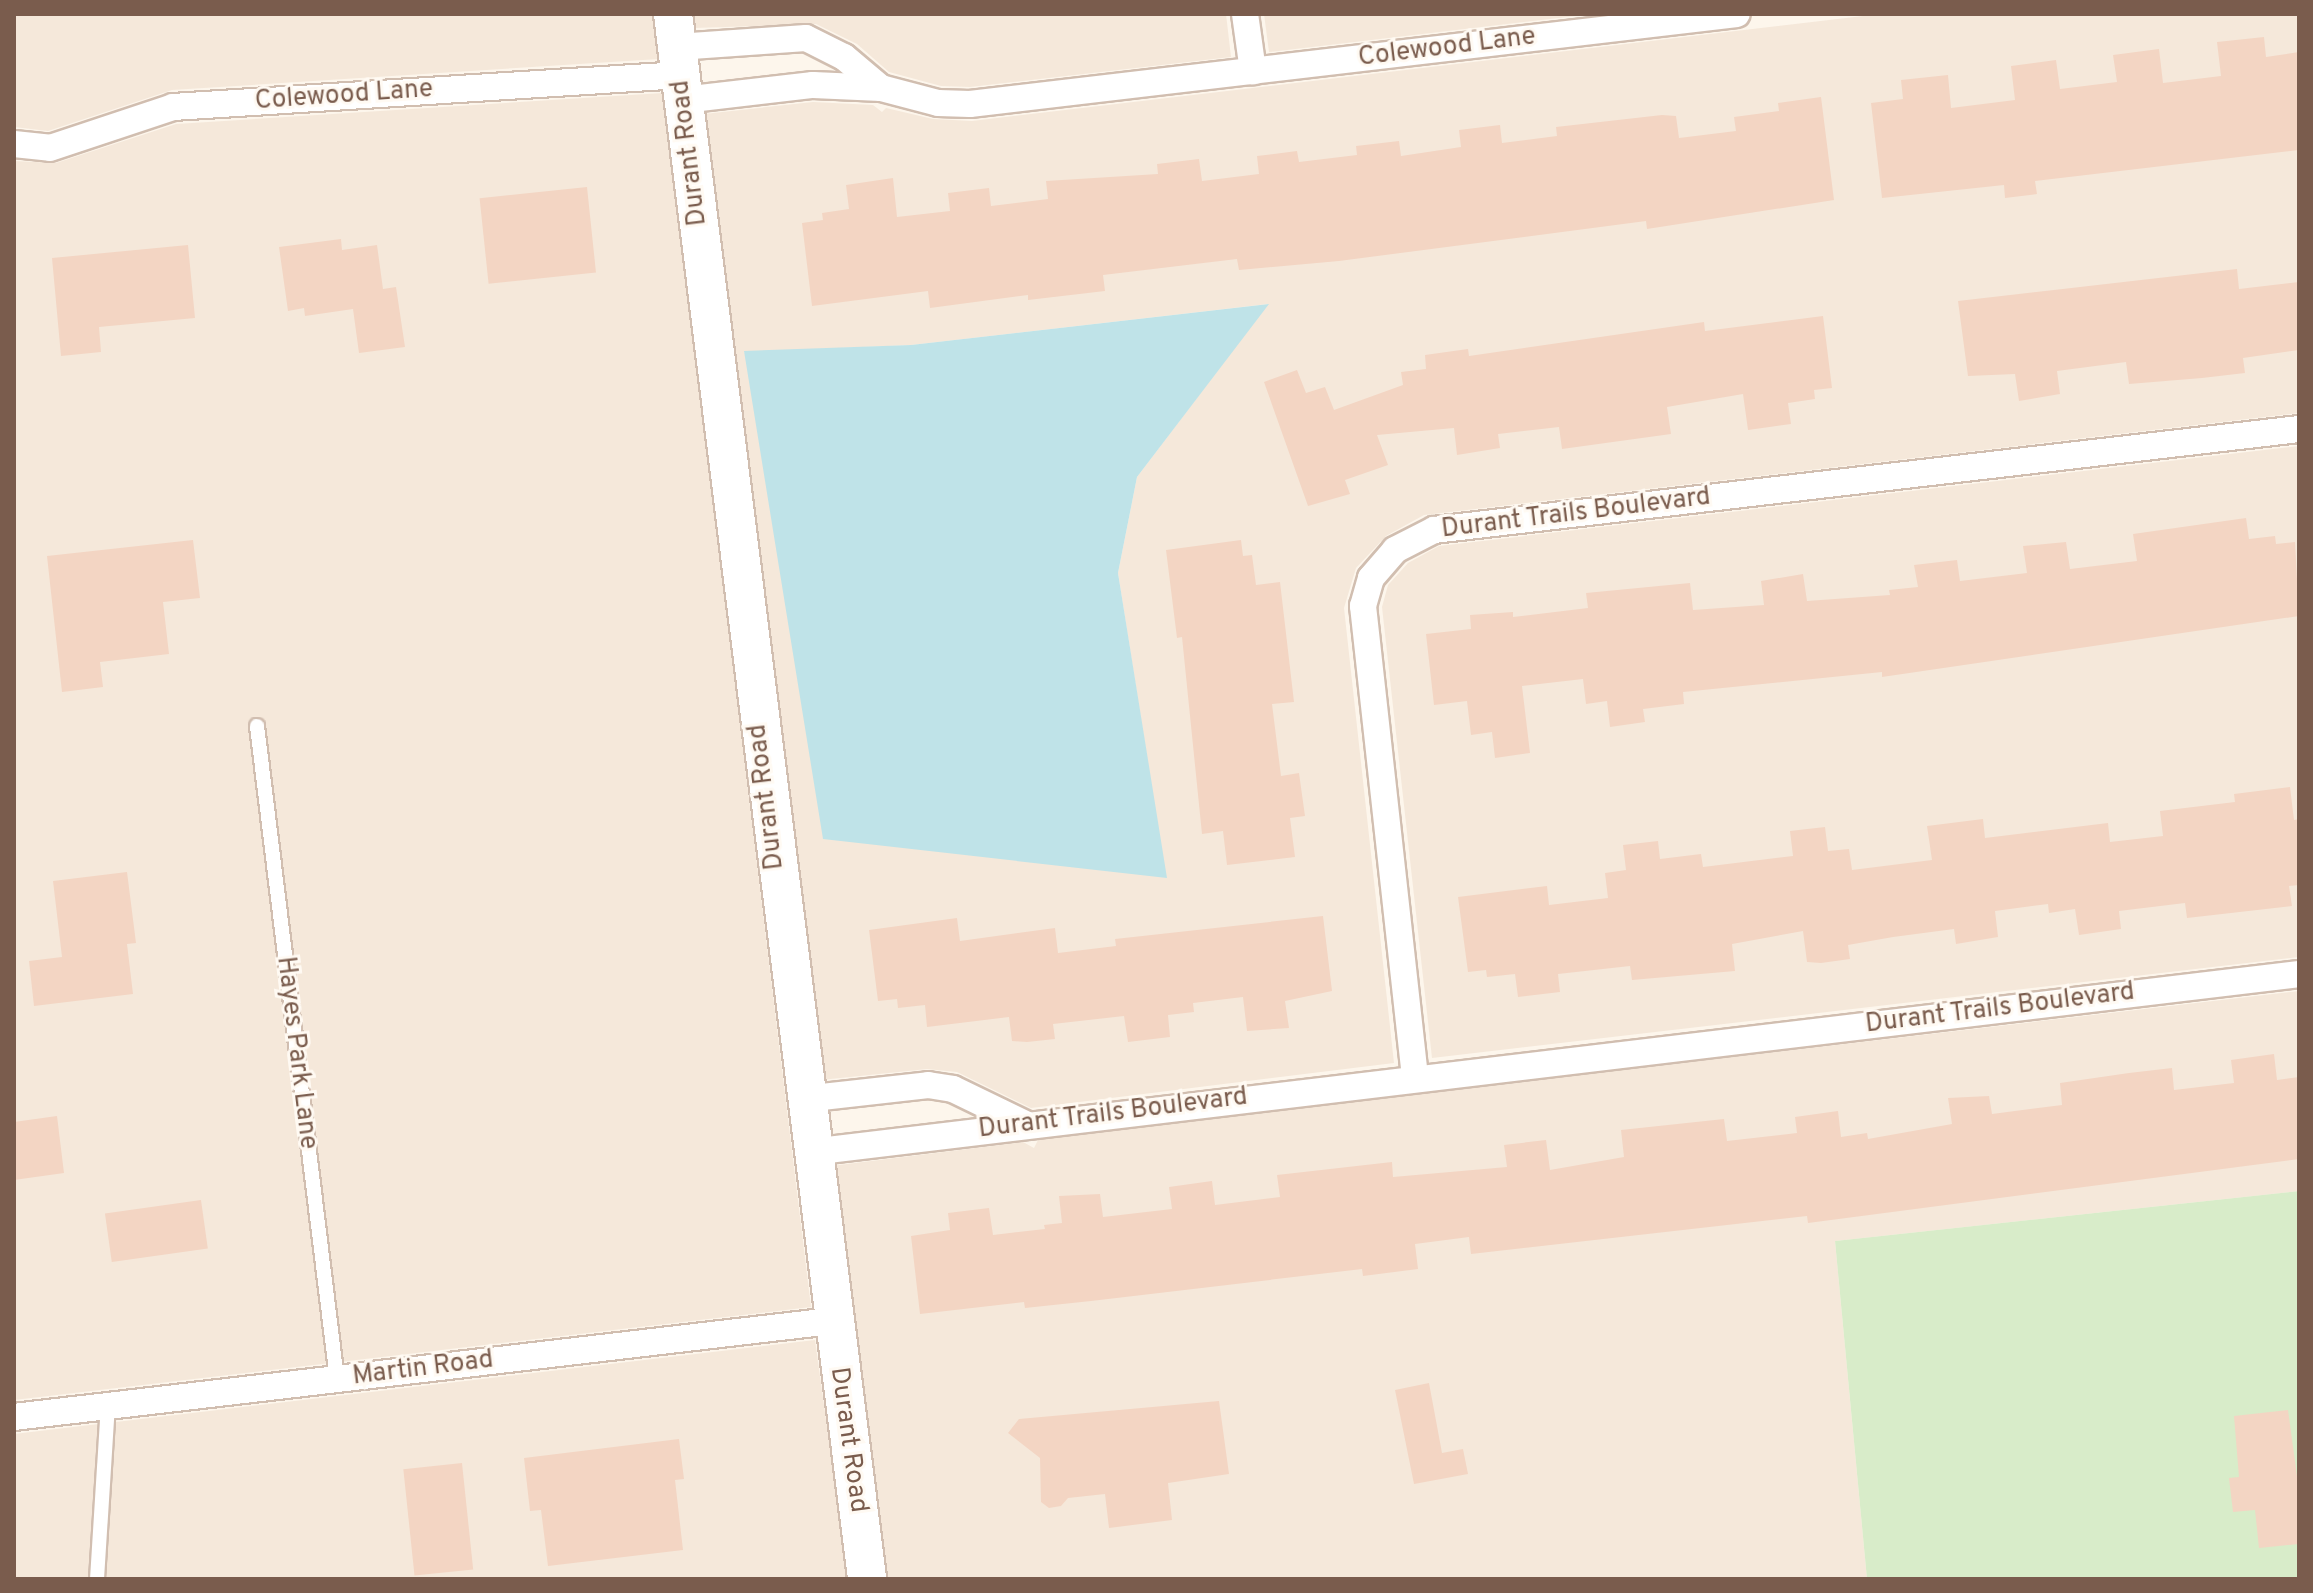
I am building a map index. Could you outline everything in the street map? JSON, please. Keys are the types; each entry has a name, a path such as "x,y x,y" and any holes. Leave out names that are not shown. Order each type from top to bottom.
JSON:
{"street":[{"path":"1245,14 1253,71"},
{"name":"Colewood Lane","path":"678,59 813,85 881,88 938,103 970,104 1737,14"},
{"name":"Colewood Lane","path":"14,144 50,148 173,107 678,59 806,38 844,57 881,88"},
{"name":"Durant Road","path":"678,59 831,1321 867,1579"},
{"name":"Durant Trails Boulevard","path":"1415,1077 1363,606 1371,578 1395,550 1434,530 2299,429"},
{"name":"Durant Trails Boulevard","path":"811,1152 1415,1077 2299,974"},
{"path":"804,1099 928,1085 953,1089 1027,1125"},
{"name":"Martin Road","path":"14,1417 831,1321"}],"lane":[{"name":"Hayes Park Lane","path":"257,726 337,1379"},
{"path":"97,1579 108,1406"}],"shaded area":[{"path":"14,14 654,14 659,59 172,90 48,131 14,127"},
{"path":"692,14 1226,14 1231,57 970,87 941,86 889,72 857,44 816,24 694,28"},
{"path":"1264,14 1593,14 1269,52"},
{"path":"1880,14 2299,14 2299,413 1424,515 1386,536 1356,568 1344,608 1394,1063 1031,1108 957,1072 927,1069 821,1080 704,114 813,102 873,105 882,112 886,108 933,119 972,121","holes":["1268,304 1137,477 1118,573 1166,878 744,352 911,345"]},
{"path":"663,93 811,1307 14,1400 14,161 56,163 176,124"},
{"path":"2299,446 2299,957 1432,1058 1382,607 1388,585 1408,563 1439,546"},
{"path":"2299,991 2299,1191 1835,1241 1867,1579 886,1579 831,1166 1023,1142 1034,1148 1038,1140 1158,1124"},
{"path":"815,1340 848,1579 14,1579 14,1434"}],"green space":[{"path":"2299,1191 2299,1579 1867,1579 1835,1241"}],"water":[{"path":"1269,304 1137,477 1118,573 1167,878 823,839 744,351 911,345"}],"building":[{"path":"2264,37 2266,57 2299,52 2299,150 2035,181 2037,194 2005,198 2004,185 1882,198 1871,103 1903,99 1901,80 1948,75 1951,108 2015,100 2011,66 2056,60 2060,89 2117,82 2113,55 2159,49 2163,83 2221,76 2217,42"},
{"path":"1821,97 1834,200 1647,229 1646,221 1339,261 1239,270 1237,259 1103,275 1105,291 1028,300 1028,295 930,308 928,291 812,306 802,223 823,220 822,213 849,209 846,185 893,178 897,217 950,211 948,193 989,188 991,206 1048,199 1046,181 1158,174 1157,164 1199,159 1202,181 1259,174 1257,156 1297,151 1299,162 1357,155 1356,146 1399,141 1401,156 1461,147 1459,130 1500,125 1502,143 1557,136 1556,127 1662,115 1676,116 1679,138 1736,131 1734,117 1779,111 1778,103"},
{"path":"587,187 596,273 489,284 480,198"},
{"path":"341,239 342,250 377,245 383,289 396,287 405,347 359,353 353,309 305,316 304,308 288,311 279,247"},
{"path":"188,245 195,318 99,327 101,352 61,356 52,258"},
{"path":"2237,269 2239,289 2299,282 2299,350 2243,358 2245,373 2202,378 2129,384 2126,362 2057,371 2060,394 2019,401 2015,374 1968,376 1958,301"},
{"path":"1823,316 1832,388 1814,390 1815,399 1788,403 1791,424 1748,430 1743,394 1667,407 1671,434 1562,449 1559,427 1498,434 1500,448 1457,455 1454,428 1377,435 1388,465 1345,480 1350,494 1308,506 1264,382 1297,370 1306,393 1325,387 1334,410 1403,385 1401,372 1426,369 1425,355 1468,349 1469,356 1704,322 1705,331"},
{"path":"2246,518 2249,539 2275,536 2276,544 2295,542 2299,616 1882,677 1882,672 1683,692 1684,704 1643,709 1645,722 1610,727 1607,701 1586,704 1583,679 1522,686 1530,753 1495,758 1492,732 1471,735 1467,701 1434,705 1426,634 1471,629 1470,615 1513,612 1513,617 1588,608 1586,593 1690,583 1693,610 1764,605 1761,581 1803,574 1807,601 1890,595 1889,590 1918,587 1914,565 1957,560 1960,581 2027,573 2023,546 2066,542 2070,569 2137,561 2133,534"},
{"path":"193,540 200,598 163,602 169,654 100,662 103,687 62,692 47,556"},
{"path":"1241,540 1243,556 1252,555 1256,585 1280,582 1294,702 1272,704 1281,776 1299,773 1305,816 1290,818 1295,857 1227,865 1223,831 1202,834 1182,637 1177,638 1166,550"},
{"path":"2290,787 2294,820 2299,819 2299,885 2289,886 2292,906 2187,918 2185,903 2119,911 2121,929 2079,935 2075,909 2049,913 2048,904 1995,911 1998,937 1956,944 1954,929 1893,937 1848,945 1850,959 1821,963 1807,962 1803,931 1732,944 1735,971 1632,980 1630,966 1558,974 1560,992 1518,997 1515,974 1487,977 1486,970 1468,972 1458,897 1547,886 1549,905 1608,898 1605,873 1626,870 1623,845 1658,841 1660,859 1701,854 1703,867 1793,856 1790,831 1825,827 1828,851 1849,849 1852,870 1932,860 1927,826 1983,819 1985,838 2108,823 2110,842 2163,836 2160,811 2235,802 2234,794"},
{"path":"127,872 136,943 127,944 133,994 34,1006 29,961 62,957 53,881"},
{"path":"1323,916 1332,991 1285,1001 1289,1028 1247,1031 1243,997 1193,1003 1194,1012 1168,1015 1170,1037 1128,1042 1124,1016 1053,1024 1055,1039 1027,1042 1012,1041 1009,1017 927,1027 925,1005 898,1008 897,999 878,1001 869,930 957,918 960,941 1055,928 1058,953 1116,946 1115,939"},
{"path":"2274,1054 2277,1080 2299,1077 2299,1159 1808,1223 1807,1216 1471,1254 1469,1237 1415,1244 1418,1269 1363,1276 1362,1269 1025,1308 1024,1302 920,1314 911,1236 950,1230 948,1213 989,1208 993,1235 1045,1229 1044,1225 1062,1223 1059,1196 1100,1194 1103,1217 1172,1209 1169,1187 1212,1181 1215,1205 1280,1197 1277,1175 1392,1162 1393,1177 1507,1167 1504,1145 1546,1140 1550,1170 1624,1157 1621,1130 1724,1119 1727,1141 1797,1133 1795,1117 1838,1111 1841,1137 1867,1133 1868,1139 1952,1124 1948,1098 1989,1096 1992,1114 2062,1105 2060,1083 2129,1073 2172,1068 2174,1090 2234,1083 2231,1060"},
{"path":"57,1116 64,1173 14,1180 14,1122"},
{"path":"201,1200 208,1249 112,1262 105,1213"},
{"path":"1429,1383 1442,1453 1463,1449 1468,1474 1414,1484 1395,1390"},
{"path":"1219,1401 1229,1474 1168,1483 1172,1520 1109,1528 1105,1494 1068,1498 1061,1506 1049,1508 1041,1502 1040,1458 1008,1433 1019,1419"},
{"path":"2288,1410 2299,1491 2299,1544 2259,1548 2255,1510 2233,1512 2229,1478 2239,1477 2234,1416"},
{"path":"679,1439 684,1479 675,1480 683,1550 548,1566 541,1510 530,1511 524,1458"},
{"path":"462,1463 473,1569 415,1576 403,1469"}]}
